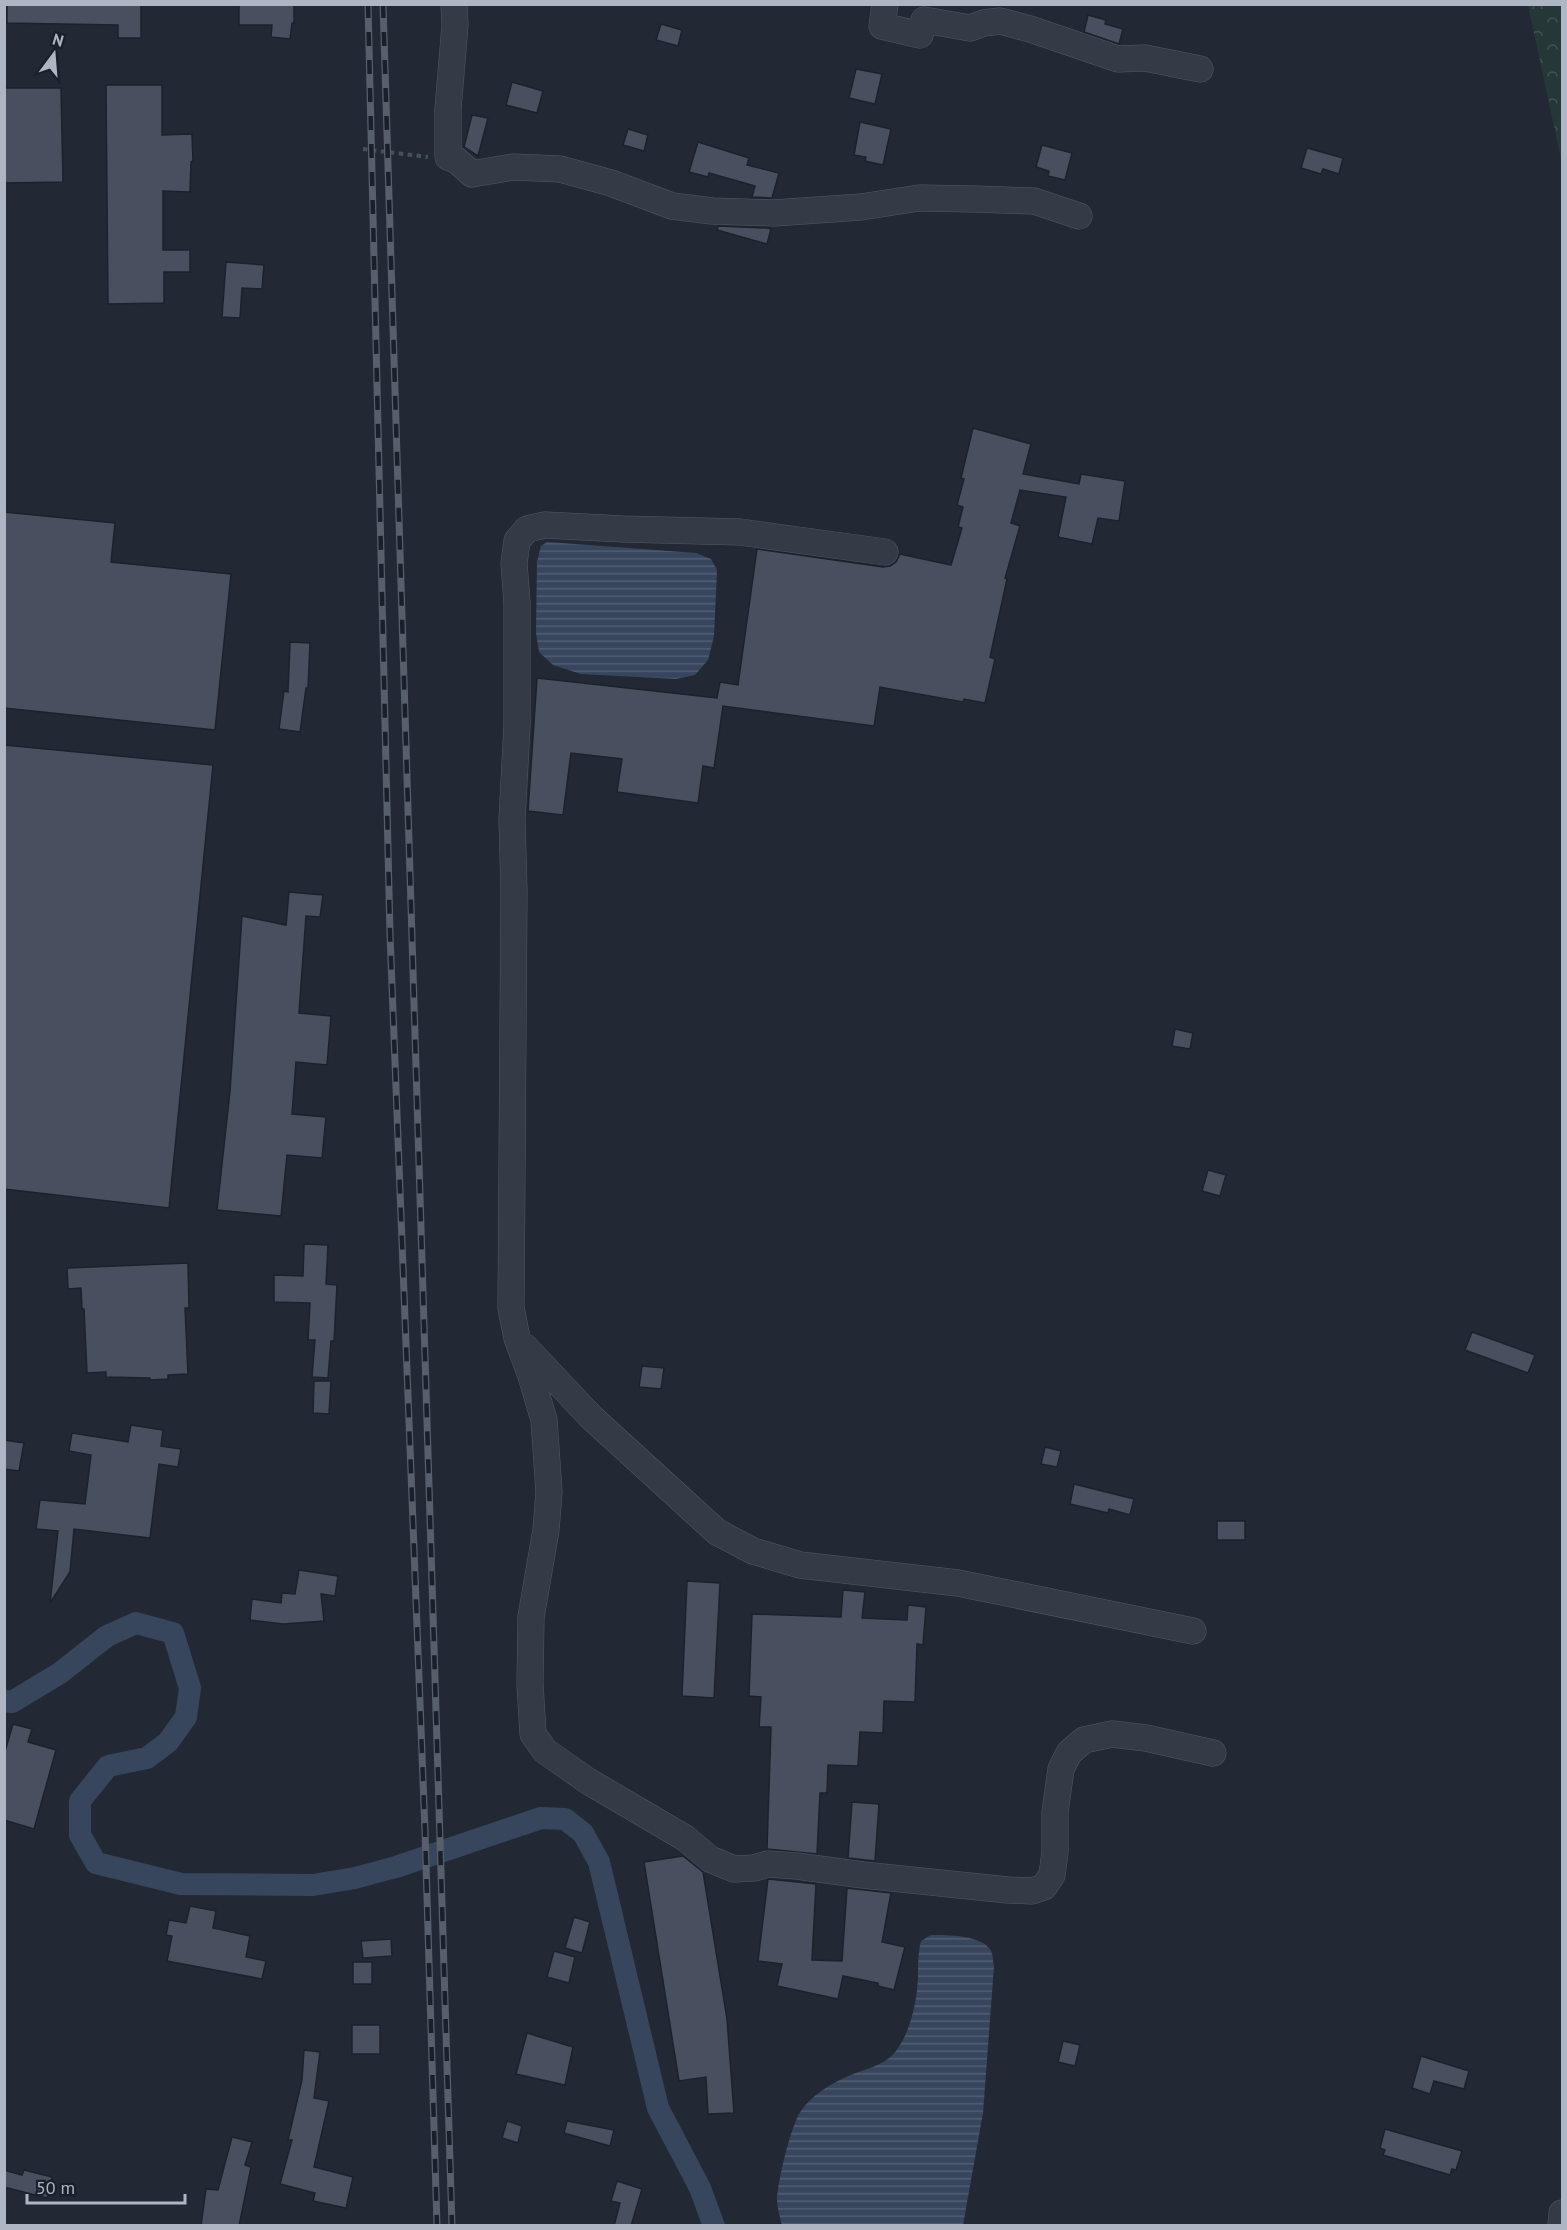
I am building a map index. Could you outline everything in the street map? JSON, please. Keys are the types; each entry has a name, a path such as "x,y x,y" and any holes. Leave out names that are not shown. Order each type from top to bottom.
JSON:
{"street":[{"path":"454,4 455,25 448,109 448,158 456,160 472,174 513,167 560,169 611,183 672,206 711,211 774,213 861,207 919,198 1034,201 1079,216"},
{"path":"885,4 882,26 920,35 924,20 970,28 1000,21 1118,59 1145,58 1200,69"},
{"path":"885,552 740,532 623,530 545,525 527,529 517,541 514,563 517,603 517,725 512,820 514,891 511,1308 517,1338 544,1420 549,1492 546,1530 531,1617 530,1684 533,1734 545,1751 588,1781 685,1838 710,1859 734,1869 754,1868 768,1864 797,1866 863,1875 1032,1891 1044,1887 1052,1875 1056,1802 1061,1769 1069,1753 1084,1740 1112,1734 1146,1738 1213,1753"},
{"path":"517,1338 591,1417 708,1524 717,1532 753,1551 800,1566 958,1583 1193,1631"},
{"path":"1561,2226 1563,2213"}],"path":[{"path":"363,149 417,157 448,158"}],"green space":[{"path":"1528,5 1562,5 1562,163"}],"water":[{"path":"547,542 696,553 711,559 717,570 714,636 708,660 695,675 676,679 581,674 553,665 539,652 536,633 537,562 541,546"},
{"path":"931,1935 964,1937 981,1942 991,1951 994,1966 983,2113 963,2225 782,2225 777,2205 778,2190 797,2118 810,2100 832,2084 885,2061 896,2051 906,2034 915,2006 921,1941"}],"building":[{"path":"7,4 141,4 141,38 118,38 118,25 7,23"},
{"path":"239,4 294,4 294,23 292,23 290,39 271,37 272,25 239,25"},
{"path":"1088,15 1106,20 1105,24 1123,29 1119,44 1084,32"},
{"path":"661,24 682,30 678,46 656,40"},
{"path":"856,69 882,74 875,104 849,98"},
{"path":"512,82 543,91 537,113 506,105"},
{"path":"106,85 162,85 162,135 192,134 193,161 191,162 190,192 163,191 163,250 190,250 190,272 164,272 164,303 108,304"},
{"path":"4,88 61,88 63,182 4,183"},
{"path":"472,115 488,118 478,156 464,147"},
{"path":"860,122 891,129 883,165 865,161 866,157 854,155"},
{"path":"628,129 648,135 644,151 623,145"},
{"path":"698,142 749,158 747,165 779,173 772,198 752,197 755,186 709,173 708,177 689,172"},
{"path":"1042,145 1072,153 1065,180 1048,176 1049,171 1036,167"},
{"path":"1307,148 1343,158 1339,174 1323,169 1321,174 1301,168"},
{"path":"718,226 771,229 767,244 717,230"},
{"path":"226,262 264,265 262,289 242,288 240,318 222,317"},
{"path":"973,428 1031,444 1023,474 1079,484 1081,474 1125,481 1119,521 1098,518 1092,544 1058,537 1066,497 1020,490 1011,523 1020,526 1005,578 1007,579 990,657 995,659 985,703 964,699 963,702 880,687 874,726 723,706 714,768 703,766 698,803 617,792 622,759 571,753 563,815 528,811 537,678 717,698 720,682 738,685 757,549 883,567 896,562 900,554 951,565 962,528 958,527 963,507 957,505"},
{"path":"4,512 115,523 111,562 231,574 215,730 4,708"},
{"path":"290,642 310,643 308,688 306,688 300,732 279,729 284,691 288,692"},
{"path":"4,745 213,765 169,1208 4,1189"},
{"path":"289,892 323,895 320,917 306,916 299,1013 331,1016 327,1065 296,1062 292,1114 326,1117 322,1158 287,1155 281,1216 217,1210 230,1091 242,916 286,925"},
{"path":"1175,1029 1193,1033 1190,1049 1172,1046"},
{"path":"1208,1170 1226,1175 1220,1196 1202,1191"},
{"path":"304,1244 328,1245 326,1284 337,1285 334,1341 331,1341 328,1378 312,1377 315,1340 308,1340 310,1303 274,1302 274,1275 303,1276"},
{"path":"188,1263 189,1308 185,1308 188,1374 168,1375 168,1379 150,1380 150,1378 106,1377 106,1372 87,1373 81,1288 68,1289 67,1268"},
{"path":"1472,1332 1535,1355 1528,1373 1465,1350"},
{"path":"642,1366 664,1368 661,1389 639,1387"},
{"path":"314,1381 331,1381 329,1414 313,1413"},
{"path":"131,1425 163,1430 161,1446 181,1449 178,1467 159,1464 150,1538 74,1529 70,1572 50,1603 58,1531 36,1529 40,1500 85,1504 91,1455 69,1451 72,1433 128,1442"},
{"path":"4,1440 24,1443 19,1471 4,1469"},
{"path":"1045,1447 1061,1451 1057,1467 1041,1464"},
{"path":"1074,1484 1134,1499 1130,1515 1109,1509 1108,1513 1070,1504"},
{"path":"1217,1521 1245,1521 1245,1540 1217,1540"},
{"path":"299,1570 338,1576 335,1596 321,1594 324,1621 283,1624 250,1620 252,1599 281,1603 282,1593 295,1594"},
{"path":"687,1581 720,1583 714,1698 682,1696"},
{"path":"843,1590 865,1592 862,1618 907,1620 908,1605 926,1607 923,1645 917,1644 915,1702 884,1701 883,1733 860,1732 858,1766 828,1765 827,1793 820,1793 817,1854 767,1849 771,1727 759,1727 761,1697 749,1696 752,1614 841,1617"},
{"path":"13,1724 32,1729 28,1742 56,1750 34,1829 4,1820 4,1755"},
{"path":"852,1802 879,1804 875,1861 848,1858"},
{"path":"683,1856 703,1872 727,2019 734,2113 708,2114 706,2077 679,2081 644,1862"},
{"path":"768,1879 816,1884 812,1960 842,1961 847,1888 891,1893 882,1942 905,1947 894,1990 878,1986 878,1983 843,1976 838,1999 777,1986 782,1964 758,1961"},
{"path":"190,1906 216,1911 213,1928 250,1936 246,1957 266,1961 262,1979 167,1961 172,1936 166,1935 169,1920 186,1923"},
{"path":"574,1917 590,1922 582,1953 565,1948"},
{"path":"391,1939 392,1956 363,1958 361,1941"},
{"path":"554,1951 575,1957 569,1983 547,1977"},
{"path":"353,1962 372,1962 372,1984 353,1984"},
{"path":"352,2025 380,2025 380,2054 352,2054"},
{"path":"527,2033 573,2047 565,2085 516,2074"},
{"path":"1063,2041 1080,2045 1075,2066 1058,2062"},
{"path":"304,2050 320,2052 314,2098 329,2101 314,2167 353,2177 346,2208 313,2201 315,2193 280,2184 292,2140 288,2140 302,2080"},
{"path":"1421,2056 1469,2071 1464,2089 1434,2081 1430,2094 1412,2088"},
{"path":"507,2121 522,2126 518,2143 502,2138"},
{"path":"567,2121 614,2130 610,2146 564,2133"},
{"path":"1385,2129 1462,2151 1456,2170 1452,2169 1450,2175 1383,2155 1385,2150 1380,2148"},
{"path":"232,2137 252,2142 245,2165 251,2167 239,2226 201,2226 206,2189 218,2190"},
{"path":"4,2170 22,2175 24,2170 52,2177 47,2198 4,2187"},
{"path":"617,2181 642,2189 631,2226 614,2226 620,2203 611,2201"}],"waterway":[{"path":"4,1701 12,1702 60,1673 107,1636 136,1623 173,1633 190,1688 186,1717 168,1742 147,1758 108,1766 80,1801 80,1835 96,1863 181,1884 313,1885 355,1878 396,1867 541,1818 565,1819 583,1833 599,1862 658,2108 700,2188 714,2226"}],"railway":[{"path":"368,4 390,934 425,1831 437,2226"},
{"path":"383,4 452,2226"}]}
